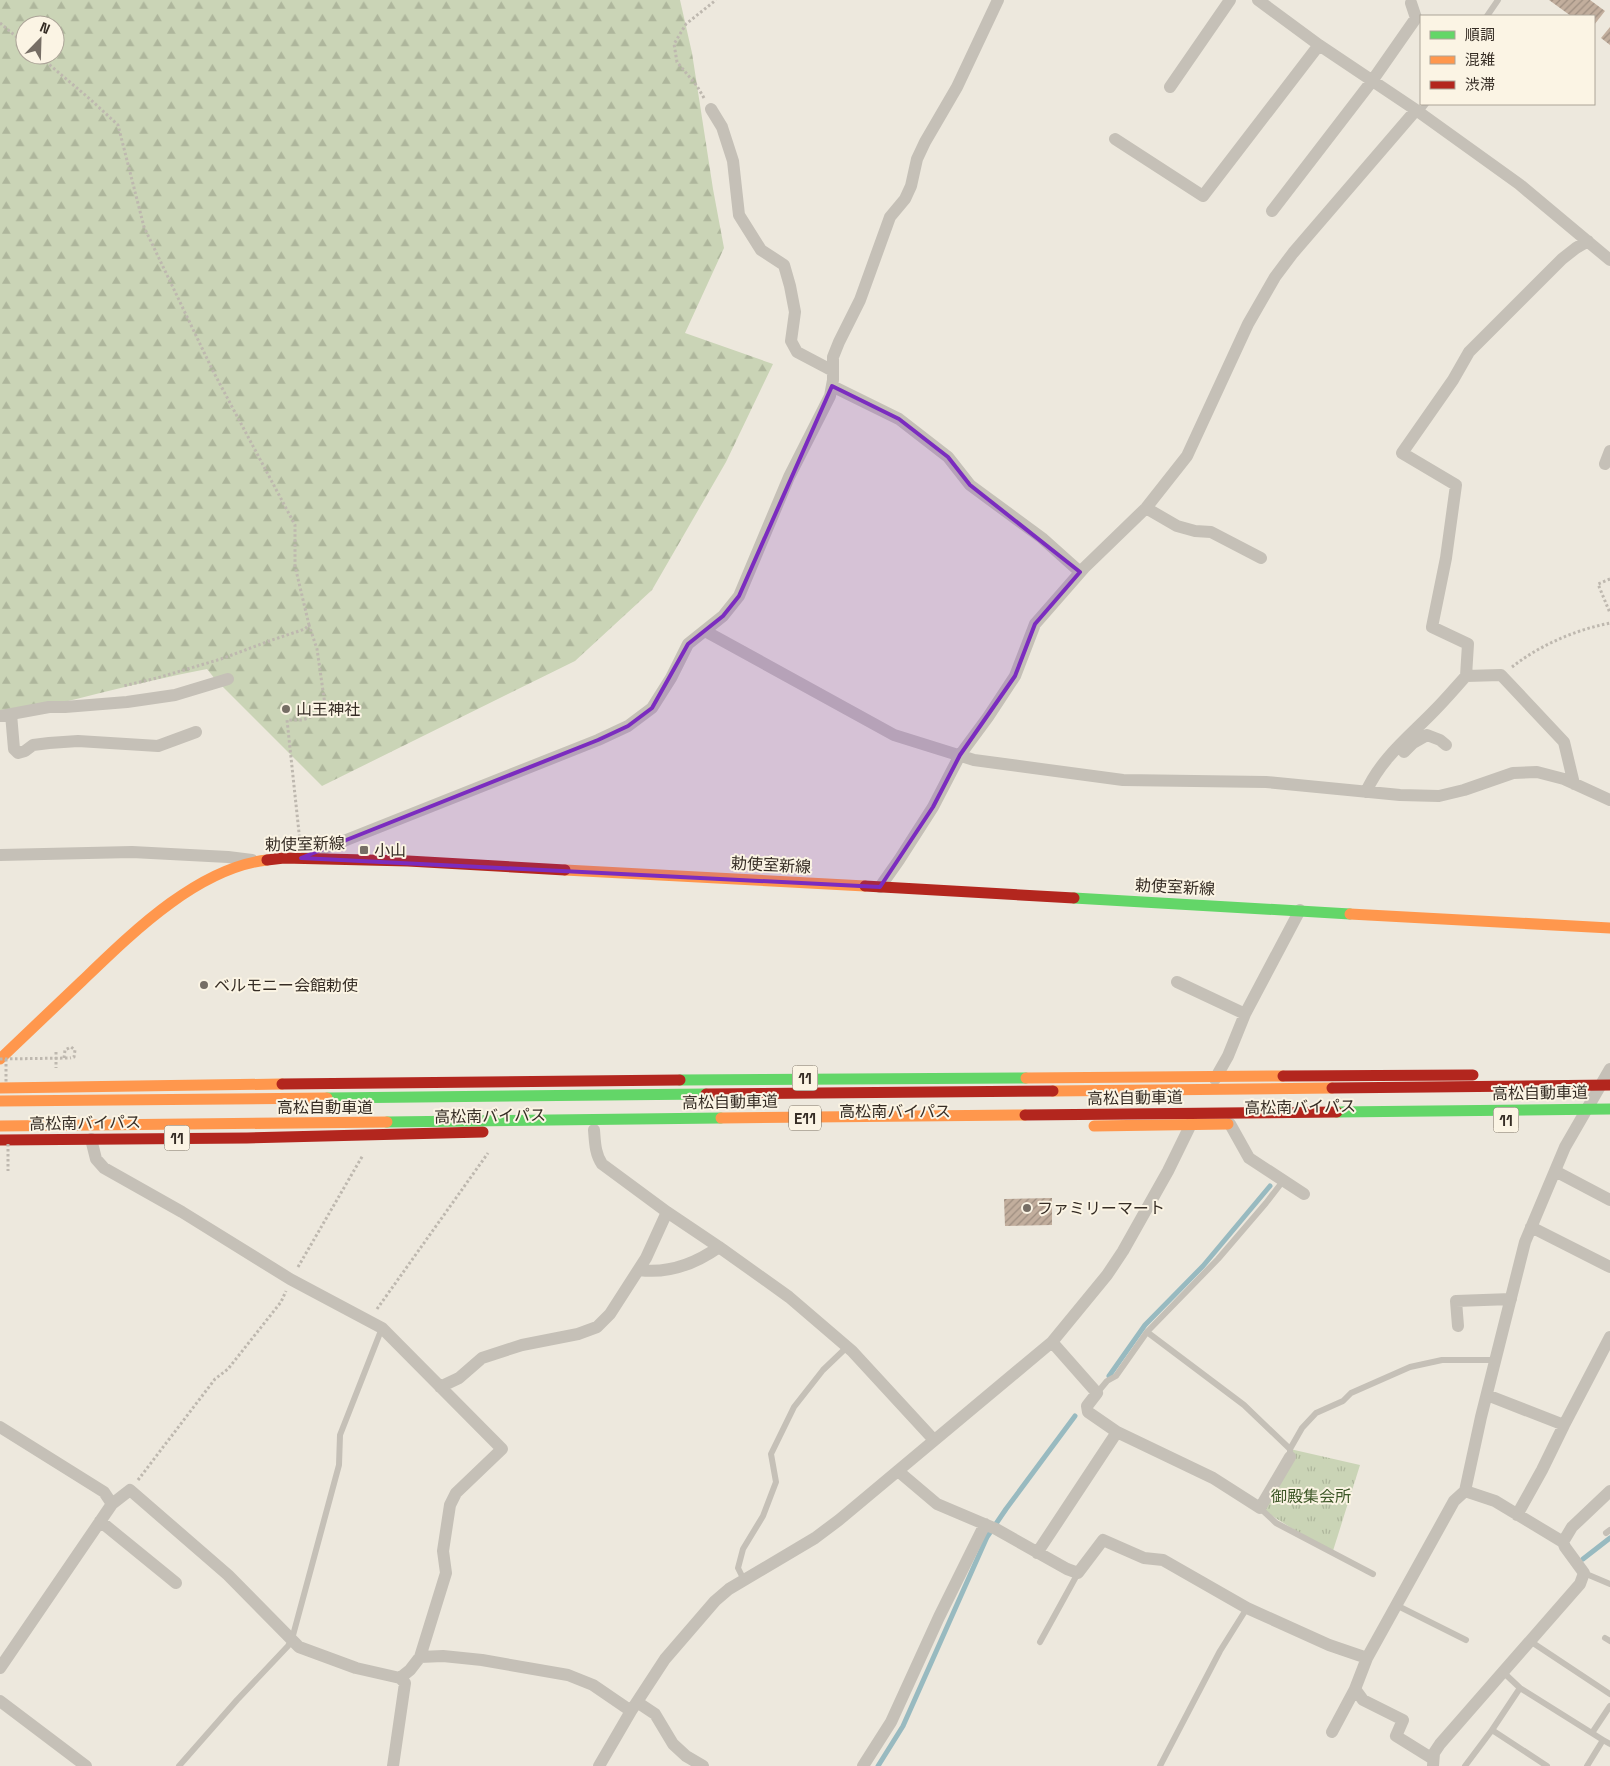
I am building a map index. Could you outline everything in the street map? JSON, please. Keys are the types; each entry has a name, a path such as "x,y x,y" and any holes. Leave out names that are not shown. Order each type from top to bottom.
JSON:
{"main road":[{"name":"勅使室新線","path":"0,1059 105,959 167,904 216,875 257,861 301,858 408,861 1610,928"},
{"name":"高松南バイパス","path":"0,1088 439,1082 1480,1074"},
{"name":"高松自動車道","path":"0,1101 1607,1075"},
{"name":"高松自動車道","path":"0,1126 1610,1109"},
{"name":"高松南バイパス","path":"1081,1126 1610,1119"},
{"name":"高松南バイパス","path":"0,1140 247,1138 594,1130 922,1128"}],"street":[{"path":"301,858 598,740 628,726 652,708 671,678 688,644 723,616 739,596 788,477 830,396 833,357 860,300 890,217 908,193 921,150 957,87 998,0"},
{"path":"1170,87 1230,0"},
{"path":"1258,0 1372,81 1420,109 1519,184 1610,260"},
{"path":"1272,211 1372,81 1416,18 1411,3"},
{"path":"1115,139 1203,196 1319,45"},
{"path":"880,887 933,807 960,755 1015,676 1035,624 1080,572 1146,508 1187,456 1248,324 1275,277 1293,253 1420,109"},
{"path":"711,110 722,127 733,160 739,215 761,250 784,265 795,312 792,341 797,352 833,371"},
{"path":"1371,792 1378,770 1466,676 1468,644 1432,627 1446,558 1456,485 1402,453 1458,374 1470,352 1562,259 1576,248 1588,242"},
{"path":"832,386 899,419 948,457 970,485 1042,538 1080,572"},
{"path":"1605,464 1610,451"},
{"path":"1146,508 1177,526 1195,531 1211,532 1261,558"},
{"path":"705,631 894,735 974,760 1123,780 1266,782 1400,795 1439,796 1464,790 1513,773 1537,772 1574,784 1610,800"},
{"path":"1466,676 1501,675 1564,742 1574,784"},
{"path":"196,732 158,746 68,742 33,745 25,751 18,753 14,749 6,715 49,706 65,707 175,695 228,679"},
{"path":"1371,792 1384,775 1418,739 1427,736 1440,740 1446,745"},
{"path":"0,854 132,852 228,857 257,861"},
{"path":"598,1766 666,1659 697,1620 729,1589 815,1538 898,1471 1052,1342 1107,1275 1123,1251 1168,1171 1228,1056 1245,1014 1300,910"},
{"path":"1177,982 1245,1014"},
{"path":"1332,1732 1355,1689 1367,1658 1396,1605 1454,1501 1465,1491 1525,1242 1565,1147 1607,1075"},
{"path":"1230,1124 1249,1158 1304,1194"},
{"path":"594,1130 596,1152 602,1164 667,1212 720,1246 789,1297 847,1346 934,1440"},
{"path":"91,1139 96,1159 104,1168 182,1212 290,1279 382,1328 502,1450 456,1493 450,1505 443,1551 446,1572 420,1657 410,1670 400,1678"},
{"path":"1555,1171 1610,1200"},
{"path":"440,1387 458,1378 482,1358 522,1345 578,1334 597,1327 610,1314 639,1270 667,1212"},
{"path":"1531,1227 1610,1267"},
{"path":"639,1270 651,1271 686,1265 703,1258 720,1246"},
{"path":"1458,1326 1456,1301 1512,1299"},
{"path":"1517,1515 1610,1337"},
{"path":"1052,1342 1097,1393 1087,1406 1088,1412 1117,1432 1213,1478 1260,1508 1290,1453"},
{"path":"1487,1395 1564,1425"},
{"path":"0,1427 104,1492 112,1504"},
{"path":"1037,1552 1117,1432"},
{"path":"898,1471 937,1504 990,1526 1067,1569 1078,1573 1103,1540 1144,1558 1163,1560 1247,1608 1329,1646 1367,1658"},
{"path":"0,1668 112,1504 130,1490 228,1575 299,1647 356,1668 400,1678 405,1684 393,1766"},
{"path":"1433,1763 1434,1752 1440,1744 1580,1584 1584,1574 1563,1542 1495,1501 1465,1491"},
{"path":"1563,1542 1572,1528 1610,1491"},
{"path":"100,1521 176,1583"},
{"path":"864,1766 891,1722 939,1617 990,1526"},
{"path":"420,1657 443,1656 482,1660 568,1675 593,1685 634,1707 655,1714 673,1744 686,1756 703,1766"},
{"path":"1355,1689 1363,1700 1403,1720 1396,1736 1433,1763"},
{"path":"0,1701 86,1766"}],"lane":[{"path":"1488,15 1498,0"},
{"path":"1097,1393 1107,1381 1116,1376 1147,1332 1218,1259 1283,1181"},
{"path":"179,1766 288,1646 292,1639 339,1464 340,1435 382,1328"},
{"path":"1147,1332 1244,1405 1290,1453 1302,1428 1316,1413 1343,1401 1351,1393 1410,1367 1442,1360 1496,1360"},
{"path":"744,1580 738,1568 743,1549 762,1516 776,1482 771,1454 794,1407 823,1370 847,1346"},
{"path":"1260,1508 1276,1523 1373,1574"},
{"path":"1040,1642 1078,1573"},
{"path":"1584,1574 1610,1584"},
{"path":"1396,1605 1466,1640"},
{"path":"1160,1766 1220,1651 1247,1608"},
{"path":"1530,1641 1610,1694"},
{"path":"1503,1672 1520,1688 1610,1744"},
{"path":"1465,1766 1520,1688"},
{"path":"1592,1733 1610,1706"},
{"path":"1492,1730 1547,1766"},
{"path":"1587,1766 1603,1740"}],"path":[{"path":"711,110 697,86 678,62 674,44 686,24 716,0"},
{"path":"0,24 15,36"},
{"path":"50,65 118,125 144,227 213,371 295,526 295,566 309,625 317,649 326,712 302,720 287,720 294,792 297,799 299,820"},
{"path":"1610,579 1598,584 1610,613"},
{"path":"1501,675 1519,661 1568,634 1610,623"},
{"path":"119,687 221,659 305,630 309,625"},
{"path":"0,1059 71,1058 75,1055 75,1050 67,1048 64,1051 64,1058"},
{"path":"56,1068 56,1052 57,1058"},
{"path":"368,1321 488,1153"},
{"path":"130,1490 215,1379 228,1369 281,1302 290,1279 363,1155"}],"highlighted area":[{"path":"832,386 899,419 948,457 970,485 1080,572 1035,624 1015,676 960,755 933,807 880,887 301,858 598,740 628,726 652,708 688,644 723,616 739,596"}],"green space":[{"path":"0,0 680,0 692,53 724,248 685,333 773,364 726,462 652,590 575,661 322,786 207,669 0,717"},
{"name":"御殿集会所","path":"1290,1449 1360,1465 1332,1554 1260,1508"}],"building":[{"path":"1549,0 1590,0 1605,11 1595,24 1595,15 1570,15"},
{"path":"1610,27 1610,45 1601,38"},
{"path":"1052,1198 1052,1225 1005,1226 1004,1199"}],"waterway":[{"path":"1109,1376 1145,1325 1203,1266 1270,1186"},
{"path":"878,1766 903,1726 987,1537 1075,1416"},
{"path":"1583,1559 1610,1538"}],"traffic: fast":[{"path":"1074,898 1350,914"},
{"path":"680,1080 1026,1078"},
{"path":"327,1098 706,1094"},
{"path":"1337,1112 1610,1109"},
{"path":"387,1122 721,1118"}],"traffic: slow":[{"path":"0,1059 122,943 167,906 191,889 215,876 241,866 267,860"},
{"path":"565,870 865,886"},
{"path":"1350,914 1610,928"},
{"path":"1026,1078 1283,1076"},
{"path":"0,1088 282,1084"},
{"path":"1053,1091 1332,1088"},
{"path":"0,1101 327,1098"},
{"path":"721,1118 1025,1115"},
{"path":"0,1126 387,1122"},
{"path":"1094,1126 1228,1124"}],"traffic: jam":[{"path":"267,860 284,858 408,861 565,870"},
{"path":"865,886 1074,898"},
{"path":"1283,1076 1473,1075"},
{"path":"282,1084 680,1080"},
{"path":"1332,1088 1610,1085"},
{"path":"706,1094 1053,1091"},
{"path":"1025,1115 1337,1112"},
{"path":"0,1140 247,1138 483,1132"}],"place":[{"name":"山王神社","path":"286,709"},
{"name":"小山","path":"364,850"},
{"name":"ベルモニー会館勅使","path":"204,985"},
{"name":"ファミリーマート","path":"1027,1208"}]}
